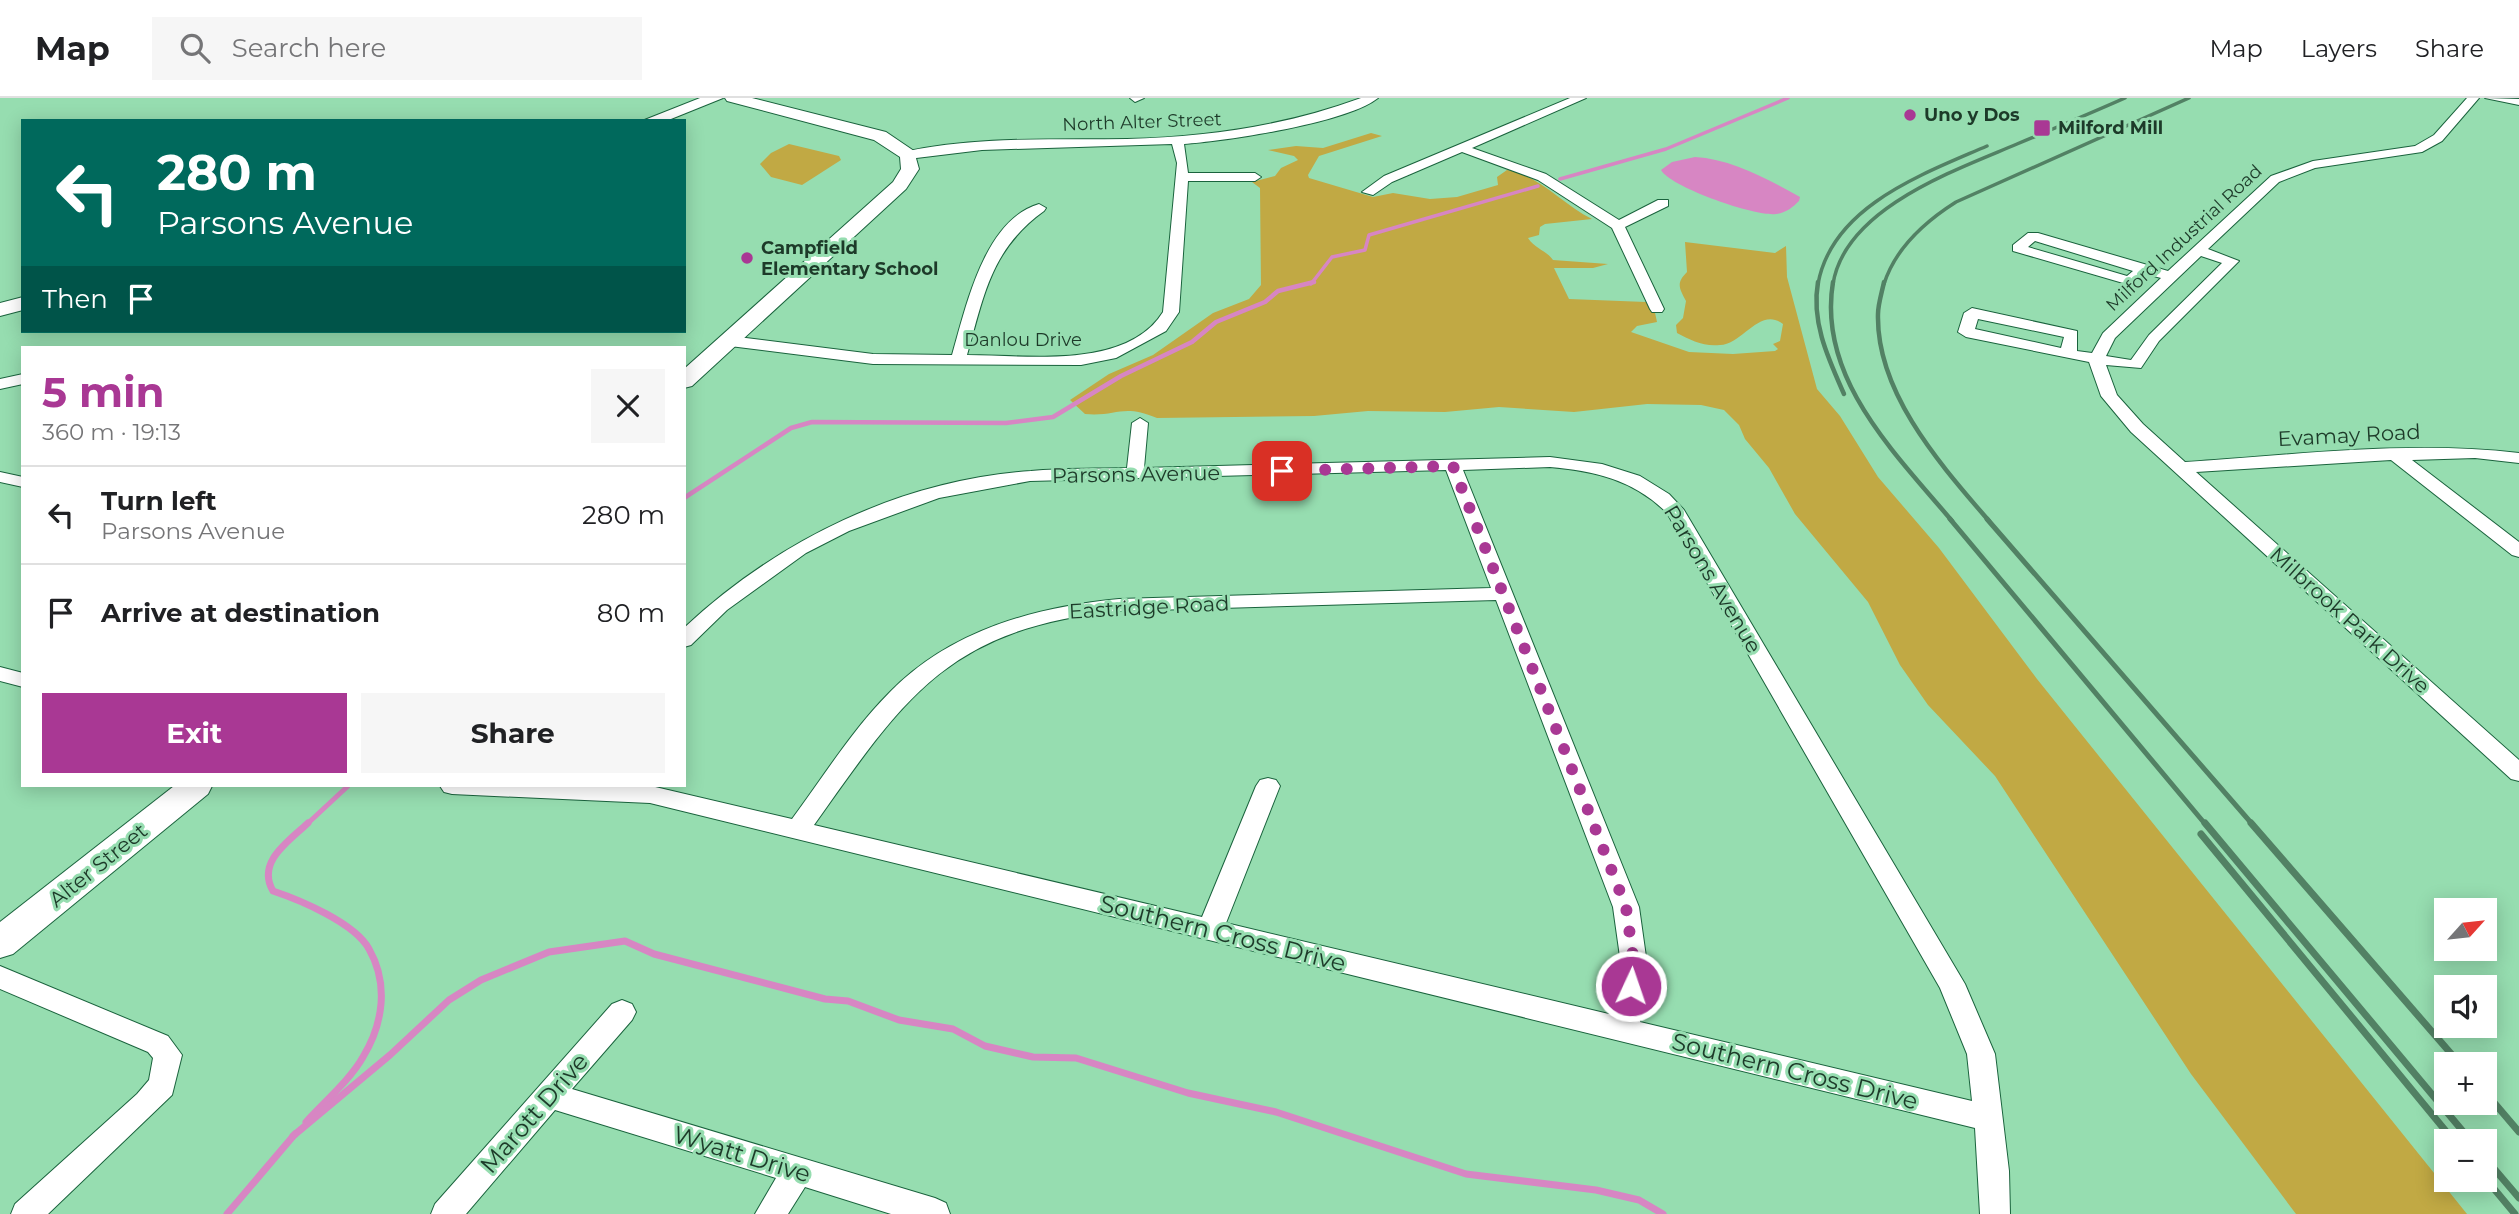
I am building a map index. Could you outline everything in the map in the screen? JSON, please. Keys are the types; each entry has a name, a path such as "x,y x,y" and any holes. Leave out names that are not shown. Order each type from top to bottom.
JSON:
{"street":[{"path":"656,119 715,98"},
{"path":"686,379 900,185 910,169 908,155 880,136 733,98"},
{"name":"North Alter Street","path":"908,155 993,144 1177,141 1280,127 1372,98"},
{"path":"1368,192 1388,179 1580,98"},
{"name":"Milford Industrial Road","path":"2096,360 2108,336 2275,178 2313,165 2418,149 2438,138 2473,98"},
{"path":"2491,98 2519,102"},
{"name":"Danlou Drive","path":"730,341 853,357 958,360 1095,359 1122,351 1161,328 1171,312 1183,163 1177,141"},
{"path":"1461,148 1542,177 1618,226 1657,309"},
{"path":"1182,177 1255,177"},
{"path":"1618,226 1663,203"},
{"path":"958,360 993,251 1015,224 1039,208"},
{"path":"2143,269 2130,281 2018,248 2033,236 2170,276"},
{"path":"2068,354 2072,334 1972,313 1966,332 2055,351 2068,354 2096,360 2130,366 2138,363 2154,338 2232,261 2198,251"},
{"path":"0,310 21,304"},
{"path":"2096,360 2109,396 2122,412 2182,467"},
{"path":"0,384 21,379"},
{"path":"1135,474 1140,423"},
{"name":"Evamay Road","path":"2182,467 2395,455 2475,453 2519,458"},
{"path":"2395,455 2519,551"},
{"name":"Parsons Avenue","path":"686,638 729,598 771,567 824,536 891,506 928,494 1000,480 1550,462 1592,466 1631,478 1658,494 1675,510 1952,984 1981,1054 1989,1118 1995,1214"},
{"path":"1453,466 1626,907 1634,964 1625,1030"},
{"name":"Milbrook Park Drive","path":"2182,467 2519,773"},
{"path":"0,477 21,482"},
{"name":"Eastridge Road","path":"798,829 890,706 912,683 973,641 1010,626 1081,608 1119,605 1505,594"},
{"path":"0,674 21,679"},
{"path":"1210,930 1268,786"},
{"name":"Alter Street","path":"0,943 195,787"},
{"name":"Southern Cross Drive","path":"545,787 650,794 1989,1118"},
{"path":"0,977 158,1044 168,1055 162,1086 147,1103 26,1214"},
{"name":"Marott Drive","path":"446,1214 622,1012"},
{"name":"Wyatt Drive","path":"549,1095 935,1213"},
{"path":"770,1214 798,1172"}],"shaded area":[{"path":"1371,133 1382,136 1319,156 1308,175 1309,178 1373,197 1393,193 1430,199 1457,197 1498,185 1497,177 1507,170 1541,184 1592,219 1545,224 1540,227 1539,235 1528,238 1531,242 1553,260 1608,264 1593,268 1554,268 1569,299 1646,302 1654,308 1657,322 1637,326 1631,332 1689,352 1733,354 1775,351 1778,349 1773,344 1780,341 1783,324 1775,320 1759,322 1736,339 1720,345 1703,344 1677,333 1676,325 1683,318 1686,301 1680,286 1681,279 1687,272 1685,242 1775,253 1786,246 1787,277 1817,389 1840,416 1878,477 1939,548 2037,679 2434,1173 2434,1192 2449,1192 2467,1214 2296,1214 2191,1074 1995,776 1928,705 1900,665 1868,602 1795,514 1769,468 1745,439 1739,425 1724,410 1701,405 1647,404 1574,412 1499,407 1445,412 1368,411 1314,416 1157,418 1135,411 1085,414 1070,400 1109,374 1153,355 1213,313 1249,299 1261,285 1260,188 1252,182 1275,176 1281,168 1298,160 1294,156 1268,150 1296,146 1323,148"},
{"path":"789,144 839,156 841,160 802,185 771,177 760,164 771,153"},
{"path":"1695,157 1749,171 1800,197 1799,201 1776,214 1751,211 1696,192 1668,177 1661,170 1672,162"}],"waterway":[{"path":"1560,179 1666,149 1788,98"},
{"path":"1312,282 1332,257 1365,250 1369,235 1538,186"},
{"path":"686,497 791,428 812,422 1006,423 1053,417 1121,376 1192,342 1216,322 1265,302 1278,291 1312,282"},
{"path":"306,825 347,787"},
{"path":"306,1122 358,1066 375,1031 381,1004 375,962 362,939 326,914 273,891 269,880 272,861 284,845 308,823"},
{"path":"294,1135 390,1055 449,1000 481,980 549,952 625,941 654,954 825,999 848,1001 899,1020 953,1029 985,1046 1033,1057 1076,1058 1188,1093 1276,1112 1466,1174 1596,1190 1639,1200 1663,1214"},
{"path":"227,1214 294,1135"}],"railway":[{"path":"1833,284 1842,257 1858,234 1880,213 1907,195 1964,166 2125,98"},
{"path":"1884,284 1896,259 1913,237 1956,202 2189,98"},
{"path":"1818,284 1827,257 1841,233 1861,213 1909,181 1987,146"},
{"path":"1818,282 1816,297 1822,340 1844,394"},
{"path":"1833,282 1831,317 1837,350 1849,382 1885,441 1952,521"},
{"path":"1884,282 1878,310 1880,343 1888,372 1900,399 1932,452 1989,521"},
{"path":"1950,519 2206,825"},
{"path":"1987,519 2253,825"},
{"path":"2205,823 2461,1129"},
{"path":"2251,823 2450,1052"},
{"path":"2201,834 2444,1129"},
{"path":"2497,1106 2519,1132"},
{"path":"2497,1172 2519,1198"},
{"path":"2497,1192 2515,1214"}],"place":[{"name":"Uno y Dos","path":"1910,115"},
{"name":"Milford Mill","path":"2042,128"},
{"name":"Campfield Elementary School","path":"747,258"}],"route":[{"path":"1282,471 1453,466 1626,907 1634,964 1631,986"}]}
